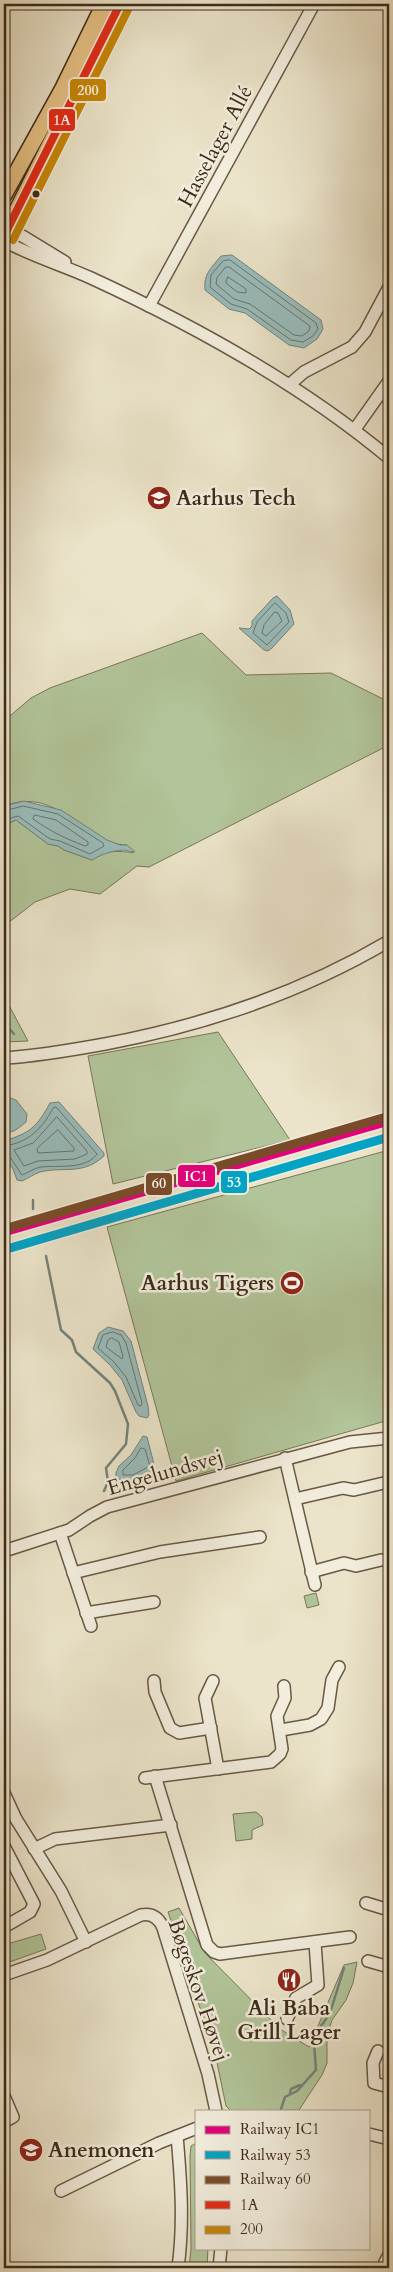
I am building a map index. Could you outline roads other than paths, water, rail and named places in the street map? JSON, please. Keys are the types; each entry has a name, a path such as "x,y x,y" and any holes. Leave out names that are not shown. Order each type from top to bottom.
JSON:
{"main road":[{"path":"4,196 62,88 104,4"},
{"path":"5,233 120,4"}],"street":[{"name":"Hasselager Allé","path":"149,306 314,4"},
{"path":"5,233 24,236 90,277 149,306 289,385 354,429 389,458"},
{"path":"289,385 304,372 352,347 365,332 389,287"},
{"path":"354,429 389,381"},
{"path":"4,1058 82,1048 191,1026 242,1010 294,989 342,968 389,941"},
{"name":"Engelundsvej","path":"4,1551 69,1530 107,1507 350,1442 389,1438"},
{"path":"285,1458 315,1586"},
{"path":"294,1500 343,1488 354,1490 388,1482"},
{"path":"60,1533 91,1626"},
{"path":"73,1573 160,1552 260,1537"},
{"path":"311,1572 344,1563 356,1566 381,1560"},
{"path":"86,1613 154,1602"},
{"path":"281,1730 310,1726 322,1719 328,1708 332,1680 339,1667"},
{"path":"154,1681 155,1692 170,1728 174,1732 210,1728"},
{"path":"213,1681 205,1698 218,1769"},
{"path":"284,1686 285,1698 277,1716 281,1730 282,1749 280,1754 271,1762 150,1777 171,1825 208,1945 214,1952 220,1954 350,1938"},
{"path":"4,1793 16,1819 61,1891 86,1942 47,1960 4,1975"},
{"path":"34,1849 55,1839 171,1825"},
{"path":"4,1846 34,1904 30,1912 4,1927"},
{"path":"366,1903 389,1910"},
{"name":"Bøgeskov Høvej","path":"86,1942 141,1915 148,1915 158,1919 163,1928 186,2001 208,2074 216,2110"},
{"path":"287,2019 296,1998 318,1986 315,1943"},
{"path":"368,1961 389,1967"},
{"path":"378,2051 373,2063 374,2083 389,2087"},
{"path":"4,2096 14,2117 4,2122"},
{"path":"60,2192 195,2129"},
{"path":"370,2134 389,2139"},
{"path":"177,2136 182,2189 182,2234 178,2268"},
{"path":"220,2268 221,2250"}],"water":[{"path":"232,255 321,320 323,329 317,339 304,348 289,345 245,313 229,309 205,290 205,279 211,267 221,256"},
{"path":"277,596 290,610 294,624 268,651 264,650 239,628 249,629 252,626 252,621"},
{"path":"24,801 61,810 107,840 120,845 127,845 135,852 114,851 92,860 58,846 48,844 16,820 4,825 4,806"},
{"path":"5,1096 16,1100 27,1114 26,1122 10,1132 4,1132"},
{"path":"59,1102 104,1153 104,1156 88,1166 49,1170 40,1172 22,1181 17,1180 13,1169 4,1157 4,1141 27,1132 41,1118 50,1103"},
{"path":"108,1327 123,1331 131,1341 148,1406 149,1415 147,1418 139,1416 122,1380 93,1349 99,1333"},
{"path":"143,1436 147,1437 155,1468 137,1479 121,1480 116,1478 119,1466 131,1455"}],"waterway":[{"path":"4,1023 14,1034"},
{"path":"33,1200 33,1209"},
{"path":"41,1237 42,1241"},
{"path":"46,1256 61,1330 72,1340 76,1352 110,1383 128,1424 126,1444 106,1468 108,1482 104,1491"},
{"path":"281,2109 285,2097 297,2091 316,2070 314,2043 319,2029 330,2013 344,1968"},
{"path":"290,2093 291,2089 300,2085"}],"rail line":[{"name":"60","path":"4,1229 386,1117"},
{"name":"IC1","path":"4,1232 389,1121"},
{"name":"53","path":"7,1249 389,1137"}],"place":[{"name":"Aarhus Tech","path":"159,498"},
{"name":"Aarhus Tigers","path":"292,1283"},
{"name":"Ali Baba Grill Lager","path":"289,1980"},
{"name":"Anemonen","path":"31,2150"}]}
